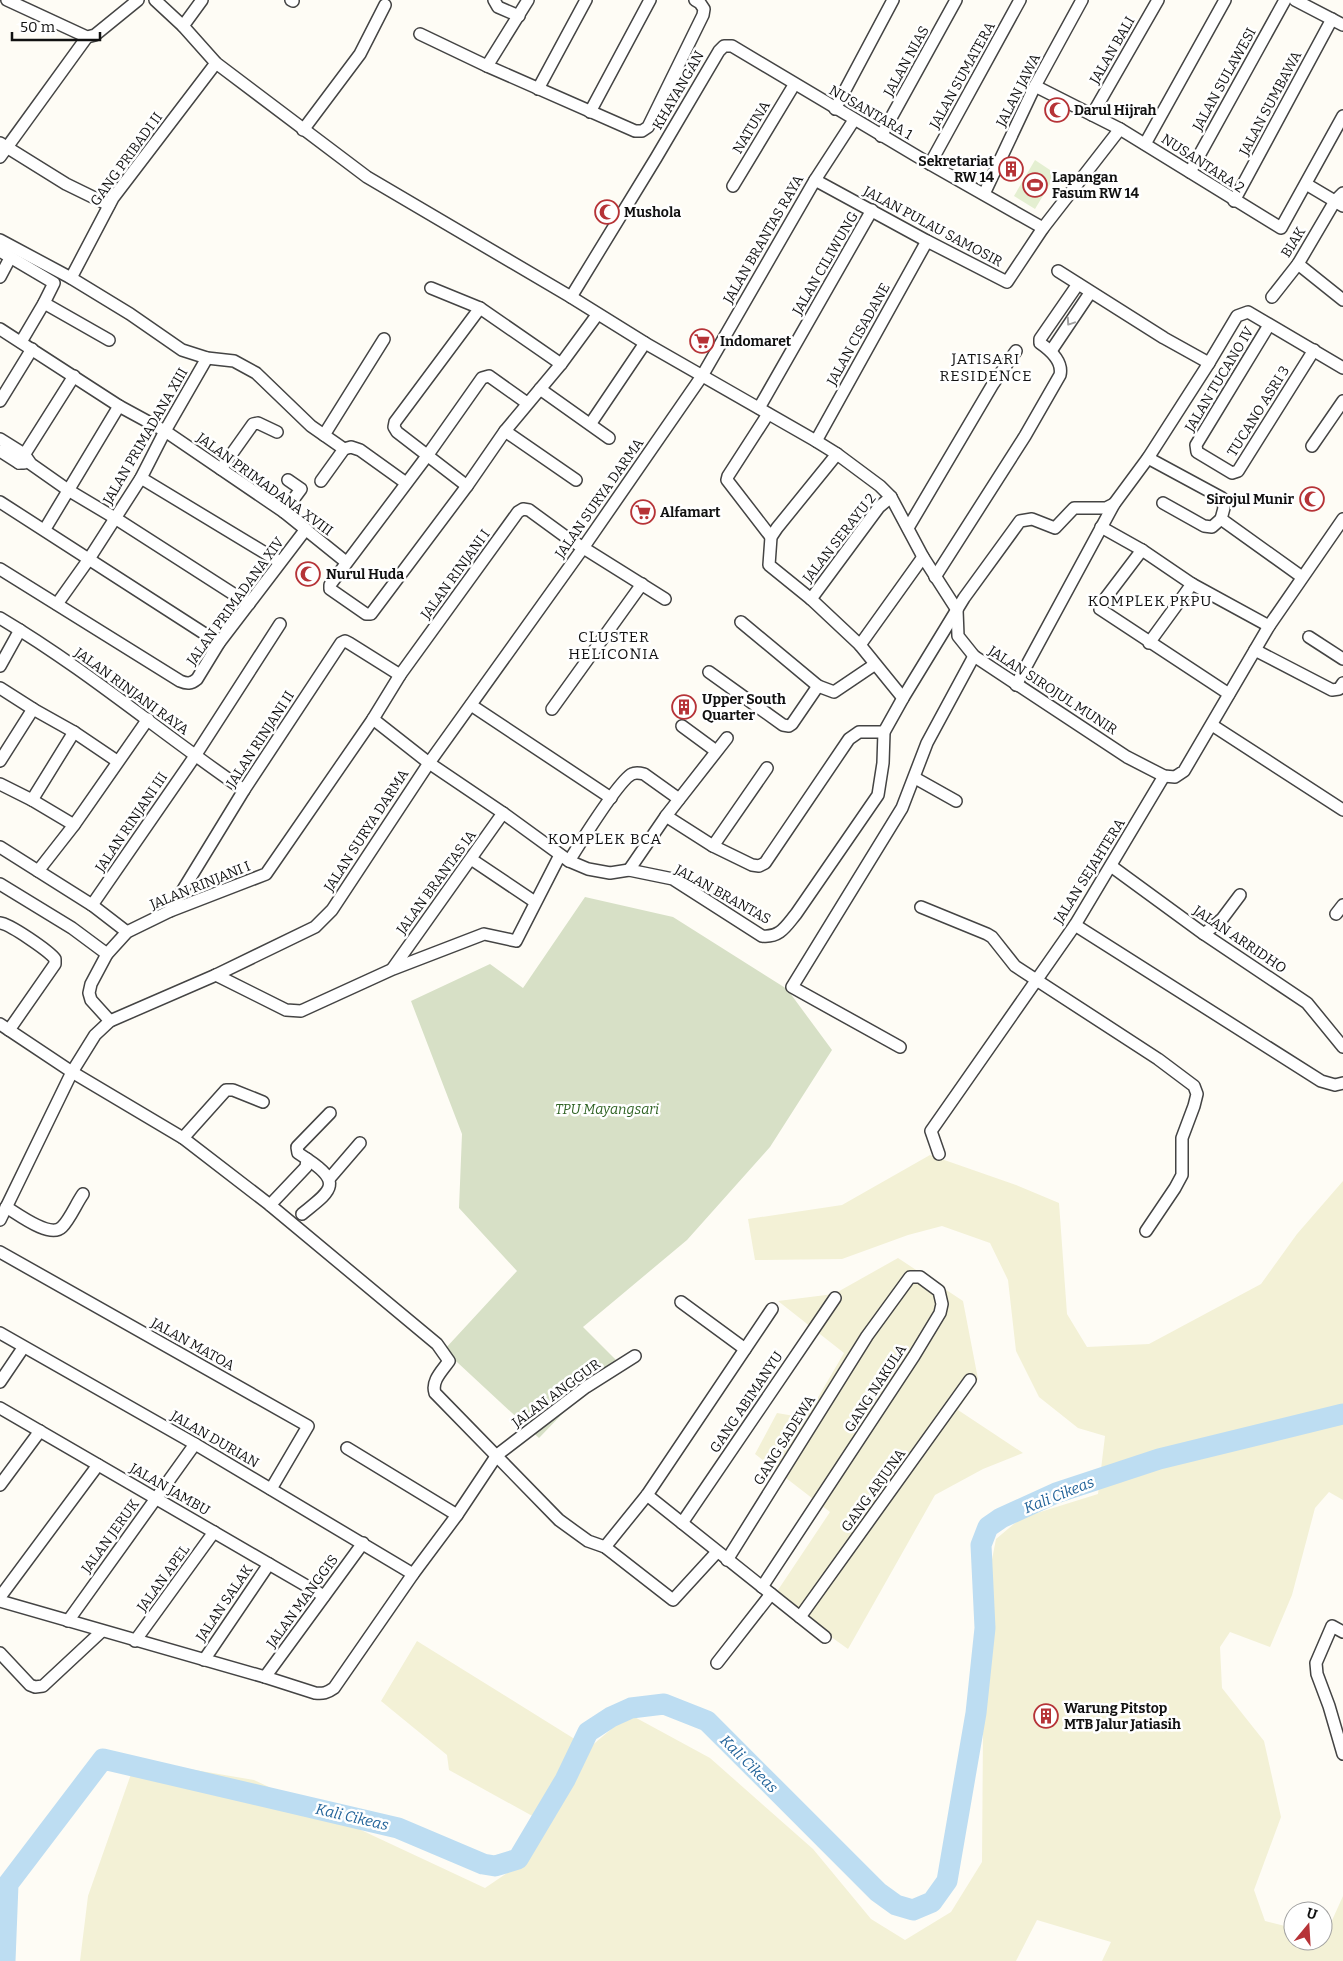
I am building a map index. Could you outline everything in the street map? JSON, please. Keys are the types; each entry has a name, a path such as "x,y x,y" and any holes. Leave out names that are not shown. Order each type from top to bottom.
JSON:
{"street":[{"path":"7,0 86,37 95,35 138,0"},
{"path":"155,0 183,26 216,63 367,178 571,297 597,315 816,440 880,486 891,497 935,577 957,610"},
{"path":"183,26 202,0"},
{"path":"494,0 498,7 519,16"},
{"path":"487,66 528,0"},
{"path":"538,89 586,0"},
{"path":"590,112 650,0"},
{"path":"420,34 590,112 635,131 642,131 648,127 703,15 704,9 695,0"},
{"path":"835,108 893,0"},
{"name":"JALAN NIAS","path":"881,136 956,0"},
{"name":"JALAN SUMATERA","path":"930,164 1020,0"},
{"name":"JALAN JAWA","path":"984,194 1035,86 1082,0"},
{"name":"JALAN BALI","path":"1092,115 1158,0"},
{"path":"1145,144 1225,0"},
{"name":"JALAN SULAWESI","path":"1190,172 1285,0"},
{"path":"1298,1 1340,23"},
{"path":"303,130 360,54 385,5"},
{"name":"JALAN SUMBAWA","path":"1234,201 1340,23"},
{"path":"86,37 2,150 109,206"},
{"name":"KHAYANGAN","path":"571,297 656,158 718,51 724,46 732,46"},
{"name":"NUSANTARA 1","path":"732,46 881,136 1043,228"},
{"name":"GANG PRIBADI II","path":"70,278 109,206 216,63"},
{"name":"NATUNA","path":"733,186 794,84"},
{"name":"NUSANTARA 2","path":"1035,86 1120,129 1234,201 1281,228 1306,184"},
{"path":"1340,200 1306,184 1343,116"},
{"name":"JALAN BRANTAS RAYA","path":"702,376 815,180 854,120"},
{"path":"1043,228 1120,129"},
{"name":"JALAN PULAU SAMOSIR","path":"815,180 1007,282 1043,228"},
{"name":"BIAK","path":"1272,297 1298,264 1340,200"},
{"name":"JALAN CILIWUNG","path":"771,537 727,480 872,210"},
{"path":"0,240 70,278 130,314 176,347 207,358 234,361 256,373 311,426 344,449"},
{"name":"JALAN CISADANE","path":"816,440 927,241"},
{"path":"0,251 54,283 44,304 21,342"},
{"path":"0,277 10,258"},
{"path":"1298,264 1343,300"},
{"path":"1058,270 1090,293 1209,363"},
{"path":"935,577 1025,436 1060,375 1060,366 1051,351 1040,343 1040,339 1078,284"},
{"path":"432,288 480,308 562,364"},
{"path":"1051,351 1090,293"},
{"path":"44,304 109,340"},
{"path":"467,486 397,432 394,427 395,422 480,308"},
{"path":"1016,685 1114,504 1148,458 1237,316 1248,312 1343,368"},
{"path":"527,403 489,376 485,376 329,587 368,615 467,486 505,431 562,364 597,315"},
{"name":"JALAN TUCANO IV","path":"1196,449 1196,445 1269,325"},
{"name":"JALAN PRIMADANA XVIII","path":"0,329 119,406 165,431 284,512 346,562"},
{"path":"324,435 384,339"},
{"path":"591,423 645,343"},
{"path":"0,401 32,349"},
{"name":"TUCANO ASRI 3","path":"1196,449 1196,452 1232,473 1238,471 1314,350"},
{"path":"908,528 993,384 1016,351"},
{"name":"JALAN PRIMADANA XIII","path":"57,604 90,558 141,478 165,431 207,358"},
{"path":"21,458 74,376"},
{"name":"JALAN SURYA DARMA","path":"0,1220 72,1072 95,1035 110,1021 216,975 315,927 324,920 429,763 583,548 702,376"},
{"path":"540,389 591,423 609,438"},
{"path":"1312,446 1343,400"},
{"path":"45,529 119,406"},
{"path":"221,469 253,424 258,423 277,432"},
{"path":"505,431 576,480"},
{"path":"0,439 21,458 68,490 249,604"},
{"path":"321,480 344,449 352,447 360,450 406,483"},
{"path":"0,451 21,458"},
{"path":"837,454 771,537 768,562 770,568 812,599 860,645 903,698"},
{"path":"1148,458 1222,498 1224,508 1221,519 1212,527 1204,526 1163,502"},
{"path":"141,478 280,562"},
{"path":"284,512 301,489 288,480"},
{"name":"JALAN SERAYU 2","path":"812,599 879,507 891,497"},
{"path":"0,502 45,529 220,643"},
{"name":"JALAN BRANTAS","path":"429,763 565,858 588,869 610,873 629,870 673,879 762,936 776,935 782,931 796,914 878,795 883,763 884,732 957,610 1020,521 1032,519 1055,528 1074,508 1106,508 1114,504"},
{"name":"JALAN RINJANI I","path":"110,1021 91,1000 89,992 91,984 107,954 127,932 170,911 266,874 373,719 400,675 518,512 523,509 530,510 583,548 665,599"},
{"path":"1221,519 1302,577"},
{"path":"1164,776 1175,777 1184,771 1269,626 1343,519"},
{"path":"1101,527 1142,550 1192,584 1269,626"},
{"name":"JALAN PRIMADANA XIV","path":"57,604 186,683 193,683 220,643 306,529"},
{"path":"1142,550 1101,604 1100,609 1229,694"},
{"path":"860,645 923,556"},
{"path":"0,569 57,604"},
{"path":"552,709 642,584"},
{"path":"1149,643 1192,584"},
{"name":"JALAN SIROJUL MUNIR","path":"957,610 958,636 974,656 1127,757 1164,776"},
{"name":"JALAN RINJANI RAYA","path":"0,618 148,718 195,756 244,790"},
{"path":"741,622 818,686 834,692 874,664"},
{"name":"JALAN RINJANI III","path":"92,905 195,756 280,624"},
{"path":"0,666 20,630"},
{"path":"1309,637 1343,659"},
{"name":"JALAN RINJANI II","path":"170,911 244,790 341,643 349,643 400,675"},
{"path":"1255,650 1332,690 1338,689 1343,683"},
{"path":"900,1047 792,987 902,808 927,743 974,656"},
{"path":"709,672 783,725 789,726 798,717 818,686"},
{"path":"0,688 33,710 74,732 117,761"},
{"path":"471,705 610,798"},
{"path":"0,761 33,710"},
{"path":"38,871 74,825 148,718"},
{"path":"373,719 429,763"},
{"path":"1212,725 1343,810"},
{"path":"682,726 716,751"},
{"path":"32,800 74,732"},
{"path":"666,816 714,846 752,865 759,866 765,863 849,739 859,732 884,732"},
{"path":"629,870 666,816 727,738"},
{"path":"714,846 767,768"},
{"path":"216,975 286,1010 301,1010 392,969 484,934 516,941 535,902 565,858 628,777 638,773 644,774 679,799"},
{"name":"JALAN SEJAHTERA","path":"939,1154 931,1131 1037,980 1045,965 1075,925 1164,776"},
{"path":"915,778 956,801"},
{"path":"0,784 32,800 74,825"},
{"name":"JALAN BRANTAS IA","path":"392,969 503,813"},
{"path":"0,847 92,905 127,932"},
{"path":"471,859 535,902"},
{"name":"JALAN ARRIDHO","path":"1111,866 1204,934 1307,1003 1343,1047"},
{"path":"0,884 72,928 107,954"},
{"path":"1204,934 1222,919 1240,895"},
{"path":"921,907 992,937 1015,966 1158,1059 1194,1086 1197,1094 1182,1138 1182,1175 1146,1231"},
{"path":"0,923 11,927 55,959 55,964 5,1027 72,1072 183,1138 270,1205 437,1344 448,1361 434,1382 434,1393 559,1520 588,1541 605,1547 673,1600 717,1552"},
{"path":"1075,925 1321,1081 1335,1085 1343,1083"},
{"path":"183,1138 226,1090 233,1090 263,1102"},
{"path":"302,1214 329,1190 329,1179 319,1167 298,1153 297,1148 330,1113"},
{"path":"329,1179 360,1143"},
{"path":"270,1205 306,1167 307,1159"},
{"path":"6,1207 44,1229 53,1231 63,1227 83,1194"},
{"name":"JALAN MATOA","path":"0,1252 308,1426 271,1489"},
{"name":"GANG NAKULA","path":"766,1590 940,1313 942,1304 939,1291 920,1277 910,1277 868,1336"},
{"name":"GANG ABIMANYU","path":"682,1523 834,1298"},
{"path":"681,1302 745,1349"},
{"path":"605,1547 647,1495 772,1309"},
{"name":"JALAN DURIAN","path":"0,1333 23,1348 195,1444 413,1574"},
{"name":"GANG SADEWA","path":"727,1560 868,1336"},
{"path":"0,1382 23,1348"},
{"name":"JALAN ANGGUR","path":"265,1677 315,1693 329,1692 334,1688 497,1455 586,1387 635,1356"},
{"name":"GANG ARJUNA","path":"800,1617 970,1380"},
{"name":"JALAN JAMBU","path":"0,1408 324,1596"},
{"path":"0,1485 40,1431"},
{"name":"JALAN JERUK","path":"68,1621 195,1444"},
{"path":"347,1448 457,1514"},
{"path":"0,1597 98,1465"},
{"path":"647,1495 825,1637"},
{"name":"JALAN APEL","path":"135,1641 214,1532"},
{"name":"JALAN MANGGIS","path":"265,1677 363,1543"},
{"name":"JALAN SALAK","path":"204,1660 269,1564"},
{"path":"717,1663 766,1590"},
{"path":"0,1601 265,1677"},
{"path":"1343,1632 1332,1626 1316,1663 1317,1674 1329,1706 1343,1754"},
{"path":"0,1653 30,1685 39,1687 43,1686 102,1631"}],"shaded area":[{"path":"930,1155 1016,1185 1059,1203 1067,1314 1087,1347 1149,1344 1261,1284 1297,1234 1343,1181 1343,1500 1329,1492 1315,1508 1292,1595 1270,1647 1230,1632 1220,1647 1222,1688 1264,1741 1281,1817 1254,1890 1265,1921 1283,1926 1283,1951 1333,1951 1333,1918 1343,1896 1343,1961 1102,1961 1111,1942 1037,1920 1016,1961 80,1961 88,1896 136,1760 254,1780 485,1888 516,1867 545,1823 449,1770 447,1755 381,1701 417,1641 589,1748 629,1714 710,1758 813,1849 871,1919 905,1940 951,1912 982,1862 984,1600 996,1539 1021,1518 1098,1494 1105,1436 1078,1428 1039,1397 1016,1351 1008,1280 990,1243 942,1226 908,1235 842,1259 755,1260 748,1219 842,1205"},
{"path":"898,1258 963,1301 978,1379 958,1410 1023,1453 983,1469 935,1495 848,1649 774,1596 830,1512 755,1454 777,1413 806,1418 844,1353 778,1301 834,1294"}],"green space":[{"name":"Lapangan Fasum RW 14","path":"1035,160 1056,174 1035,209 1014,196"},
{"name":"TPU Mayangsari","path":"585,897 673,917 787,989 832,1050 770,1147 687,1240 583,1327 617,1361 592,1383 539,1438 444,1350 517,1271 459,1208 462,1134 411,1001 490,964 523,988"}],"waterway":[{"name":"Kali Cikeas","path":"5,1961 8,1884 103,1759 398,1828 483,1864 495,1866 518,1859 565,1780 588,1732 611,1717 631,1708 664,1704 707,1721 878,1892 896,1905 913,1910 932,1902 947,1881 976,1713 985,1628 981,1545 988,1527 1001,1518 1056,1493 1159,1459 1343,1414"}],"place":[{"name":"Darul Hijrah","path":"1057,110"},
{"name":"Sekretariat RW 14","path":"1011,169"},
{"name":"Lapangan Fasum RW 14","path":"1035,185"},
{"name":"Mushola","path":"607,212"},
{"name":"Indomaret","path":"702,341"},
{"name":"Sirojul Munir","path":"1312,499"},
{"name":"Alfamart","path":"643,512"},
{"name":"Nurul Huda","path":"308,574"},
{"name":"Upper South Quarter","path":"684,707"},
{"name":"Warung Pitstop MTB Jalur Jatiasih","path":"1046,1716"}],"district":[{"name":"JATISARI RESIDENCE","path":"986,368"},
{"name":"KOMPLEK PKPU","path":"1150,601"},
{"name":"CLUSTER HELICONIA","path":"614,646"},
{"name":"KOMPLEK BCA","path":"605,839"}]}
